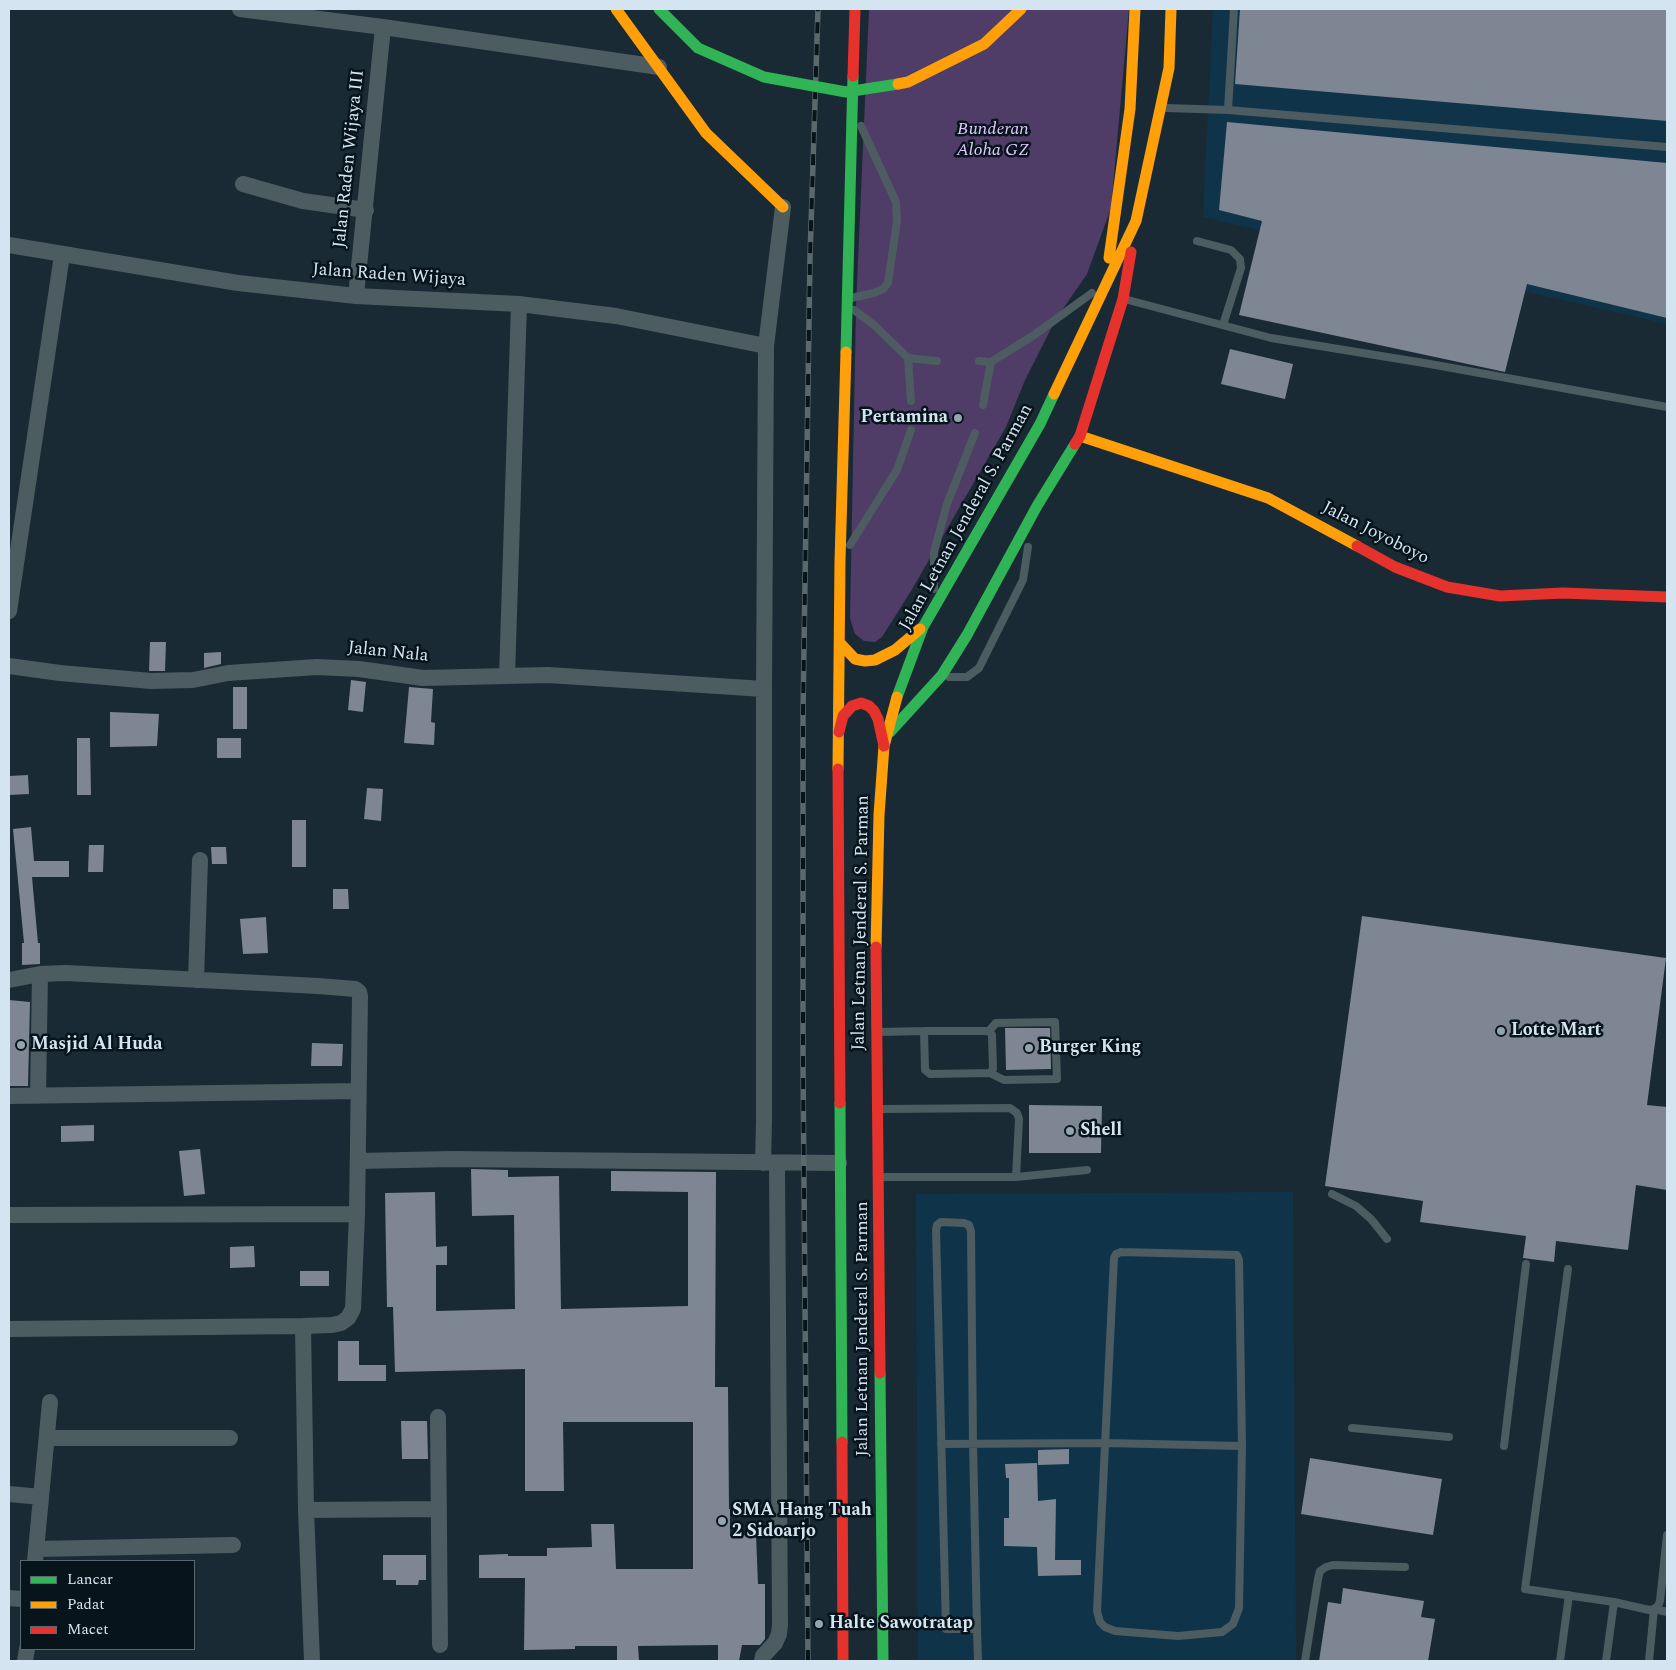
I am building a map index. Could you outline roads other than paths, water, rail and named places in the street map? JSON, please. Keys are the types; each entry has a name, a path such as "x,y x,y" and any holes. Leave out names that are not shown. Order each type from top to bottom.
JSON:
{"main road":[{"path":"616,9 706,133 783,207"},
{"path":"659,9 698,48 764,77 846,92 908,82 984,44 1021,9"},
{"name":"Jalan Letnan Jenderal S. Parman","path":"843,1661 838,739 840,561 855,9"},
{"path":"1106,283 1130,109 1136,9"},
{"name":"Jalan Letnan Jenderal S. Parman","path":"883,1661 876,909 879,815 884,746 899,690 923,627 1040,424 1136,221 1169,68 1171,9"},
{"path":"888,734 942,675 967,635 1037,506 1080,436 1123,299 1136,221"},
{"name":"Jalan Joyoboyo","path":"1080,436 1268,498 1395,568 1447,587 1500,596 1563,593 1667,597"},
{"path":"840,643 855,659 875,660 895,650 923,627"},
{"path":"838,739 843,716 852,706 861,703 874,710 884,746"}],"street":[{"path":"240,9 384,27 659,67"},
{"name":"Jalan Raden Wijaya III","path":"356,296 384,27"},
{"path":"243,184 303,201 366,210"},
{"path":"762,1661 763,1656 775,1643 780,1625 770,1163 764,1120 764,689 766,346 783,207"},
{"name":"Jalan Raden Wijaya","path":"9,245 238,283 356,296 519,304 616,316 766,346"},
{"path":"9,611 62,254"},
{"path":"507,676 519,304"},
{"name":"Jalan Nala","path":"9,666 60,673 152,681 193,680 228,673 317,667 359,669 423,678 548,675 764,689"},
{"path":"196,980 200,860"},
{"path":"9,980 40,974 66,973 355,990 359,992 360,996 357,1214 352,1310 348,1318 332,1325 303,1326 9,1329"},
{"path":"38,1096 40,974"},
{"path":"9,1096 358,1091"},
{"path":"358,1161 451,1159 839,1163"},
{"path":"9,1215 357,1214"},
{"path":"303,1326 306,1510 312,1661"},
{"path":"50,1402 36,1555 233,1546"},
{"path":"438,1417 440,1645"},
{"path":"47,1438 230,1438"},
{"path":"9,1494 41,1497"},
{"path":"306,1510 439,1509"}],"lane":[{"path":"1228,110 1234,9"},
{"path":"847,301 874,294 883,289 888,283 897,221 896,202 852,106"},
{"path":"1160,108 1203,108 1667,147"},
{"path":"1197,241 1231,250 1240,259 1241,268 1223,326"},
{"path":"979,361 991,362 1034,335 1106,283"},
{"path":"1123,299 1271,338 1430,364 1667,407"},
{"path":"847,301 908,358 937,361"},
{"path":"908,358 912,401"},
{"path":"983,404 991,362"},
{"path":"840,561 897,470 911,430"},
{"path":"933,610 934,552 947,504 975,433"},
{"path":"942,675 952,678 967,678 979,668 1023,580 1037,506"},
{"path":"878,1032 924,1030 989,1031 996,1024 1056,1022 1056,1079 1004,1080 990,1073 930,1074 925,1070 924,1030"},
{"path":"989,1031 992,1036 993,1069 990,1073"},
{"path":"878,1109 1010,1108 1017,1113 1019,1119 1016,1177"},
{"path":"879,1177 1016,1177 1087,1170"},
{"path":"1332,1194 1356,1206 1371,1219 1387,1239"},
{"path":"978,1629 946,1629 936,1230 937,1225 941,1222 964,1223 970,1225 971,1231 972,1444 978,1629 978,1661"},
{"path":"1121,1252 1237,1255 1239,1260 1242,1446 1239,1608 1233,1624 1222,1632 1178,1636 1115,1631 1100,1622 1097,1611 1105,1443 1114,1258 1116,1254 1121,1252"},
{"path":"1504,1446 1526,1264"},
{"path":"1568,1269 1525,1589 1667,1612"},
{"path":"1352,1428 1449,1437"},
{"path":"941,1444 1105,1443 1242,1446"},
{"path":"1649,1661 1654,1609 1660,1601 1667,1535"},
{"path":"1305,1661 1320,1572 1326,1567 1333,1565 1405,1567"},
{"path":"1560,1661 1569,1595"},
{"path":"1606,1661 1614,1602"}],"railway":[{"path":"808,1661 803,1066 803,713 810,257 818,9"}],"place":[{"name":"Pertamina","path":"958,418"},
{"name":"Lotte Mart","path":"1501,1031"},
{"name":"Masjid Al Huda","path":"21,1045"},
{"name":"Burger King","path":"1029,1048"},
{"name":"Shell","path":"1070,1131"},
{"name":"SMA Hang Tuah 2 Sidoarjo","path":"722,1521"},
{"name":"Halte Sawotratap","path":"819,1624"}],"park label":[{"name":"Bunderan Aloha GZ","path":"993,140"}]}
